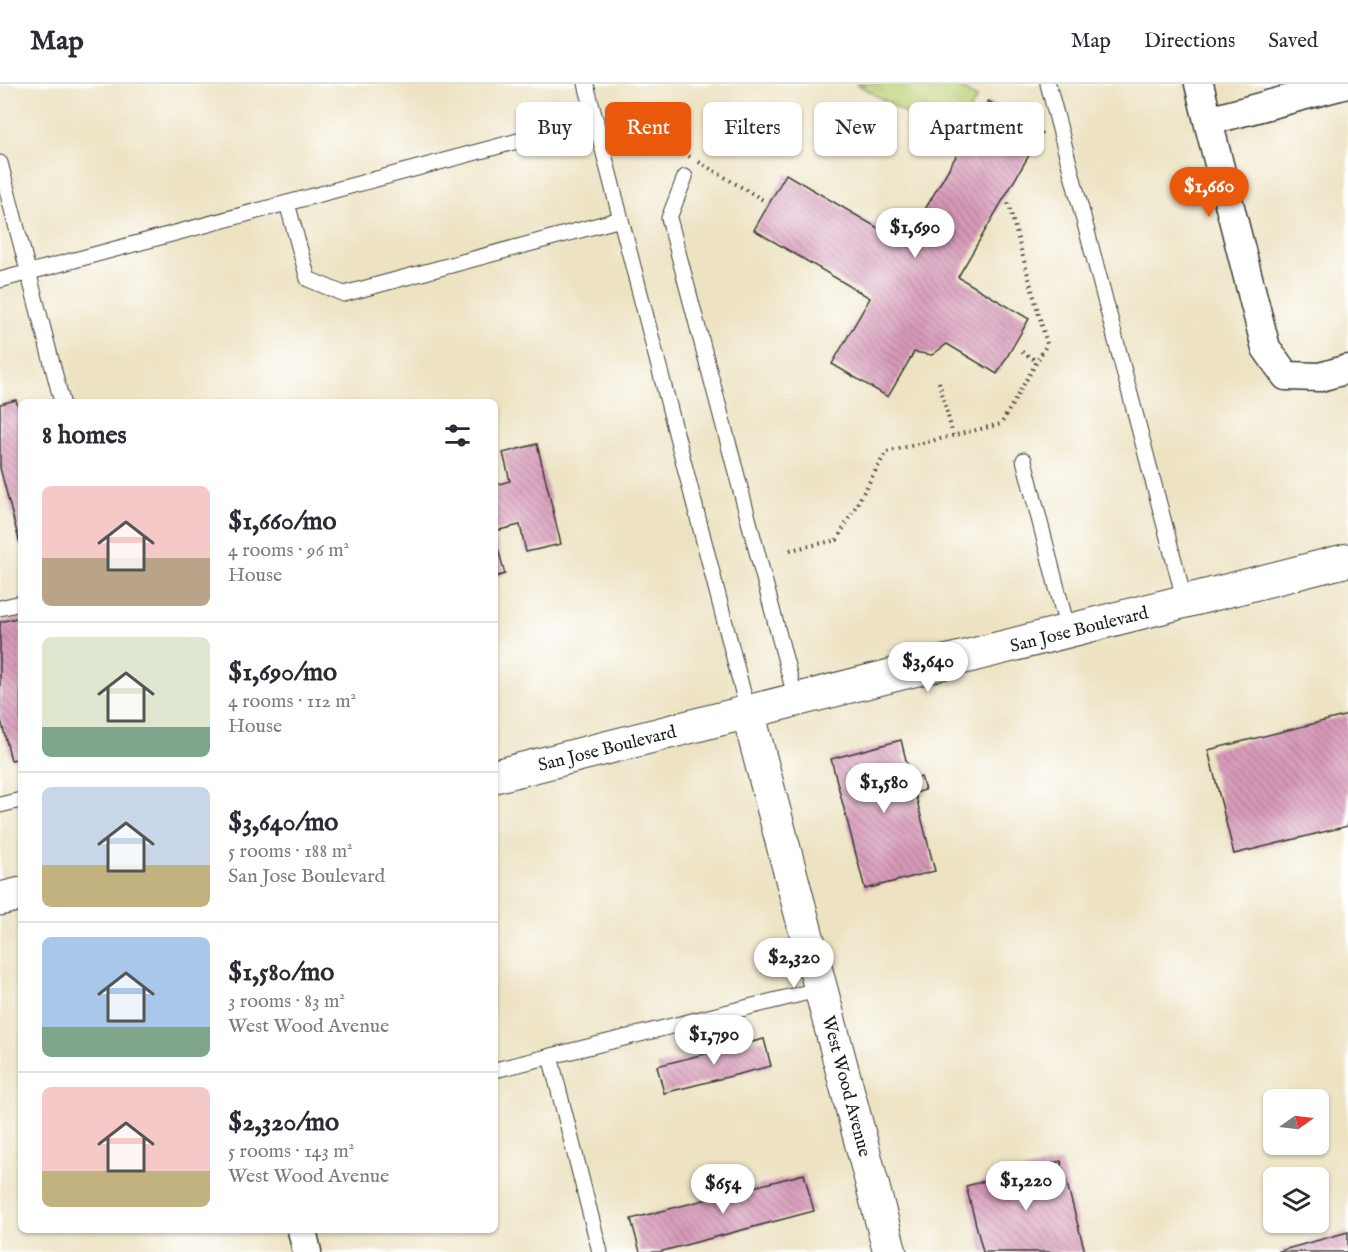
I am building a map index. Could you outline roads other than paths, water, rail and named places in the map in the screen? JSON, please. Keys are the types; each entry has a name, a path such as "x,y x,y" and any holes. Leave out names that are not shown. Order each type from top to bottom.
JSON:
{"street":[{"path":"1199,84 1266,348 1286,376 1320,377 1348,369"},
{"path":"1208,121 1347,84"},
{"name":"San Jose Boulevard","path":"498,775 1348,560"},
{"name":"West Wood Avenue","path":"748,712 890,1252"},
{"path":"0,900 18,895"},
{"path":"303,1233 307,1252"}],"lane":[{"path":"586,84 748,712"},
{"path":"1046,86 1185,602"},
{"path":"0,280 596,120"},
{"path":"0,163 61,399"},
{"path":"685,177 669,218 796,700"},
{"path":"287,203 308,279 344,294 621,219"},
{"path":"1024,460 1068,631"},
{"path":"0,609 18,604"},
{"path":"0,805 18,801"},
{"path":"498,1069 821,989"},
{"path":"550,1056 600,1252"}]}
